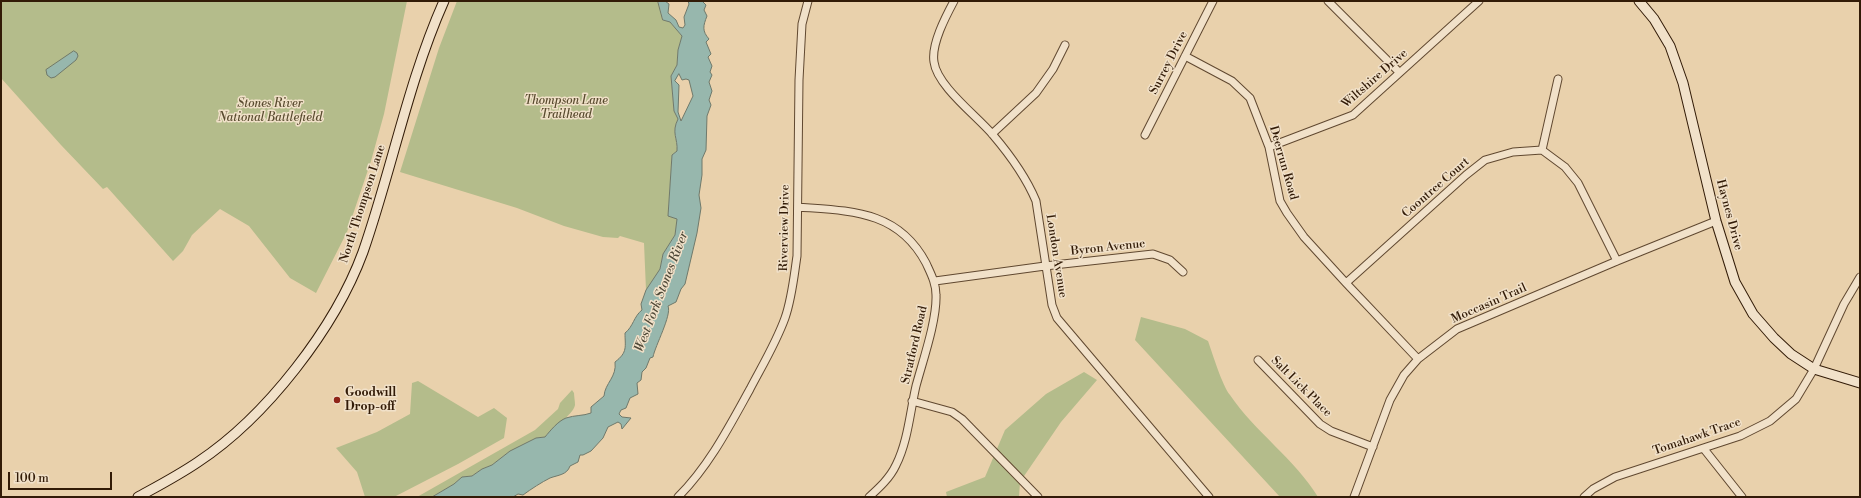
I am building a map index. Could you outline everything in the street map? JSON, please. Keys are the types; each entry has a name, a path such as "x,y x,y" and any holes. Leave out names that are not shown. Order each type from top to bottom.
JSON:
{"main road":[{"name":"North Thompson Lane","path":"138,497 199,461 246,423 277,390 309,351 336,310 362,253 419,63 432,27 444,1"},
{"name":"Haynes Drive","path":"1639,1 1654,19 1673,53 1683,83 1716,221 1735,282 1753,314 1774,338 1791,354 1814,369 1860,383"}],"street":[{"name":"Riverview Drive","path":"678,497 692,483 720,443 776,342 785,317 794,283 797,256 797,169 802,24 808,1"},
{"name":"London Avenue","path":"954,1 944,20 936,44 934,61 939,74 950,90 992,134 1017,166 1029,186 1036,201 1045,266 1052,305 1057,318 1209,497"},
{"name":"Surrey Drive","path":"1145,135 1213,1"},
{"path":"1328,1 1399,72"},
{"name":"Wiltshire Drive","path":"1269,147 1353,115 1479,1"},
{"path":"992,134 1036,93 1053,69 1065,45"},
{"name":"Deerrun Road","path":"1185,56 1232,81 1242,88 1250,98 1269,147 1280,201 1304,237 1418,359"},
{"path":"1558,79 1542,150 1565,167 1578,182 1617,261"},
{"name":"Coontree Court","path":"1346,283 1466,175 1485,160 1513,152 1542,150"},
{"name":"Stratford Road","path":"798,207 865,214 885,221 900,232 920,252 935,282 935,312 912,401 903,446 896,466 883,484 869,497"},
{"name":"Moccasin Trail","path":"1354,497 1390,400 1404,374 1418,359 1456,329 1716,221"},
{"name":"Byron Avenue","path":"935,282 1045,266 1153,254 1170,260 1183,272"},
{"name":"Tomahawk Trace","path":"1584,497 1593,489 1616,477 1639,468 1704,449 1740,436 1770,421 1796,399 1814,369 1844,304 1860,277"},
{"name":"Salt Lick Place","path":"1258,360 1320,424 1331,431 1373,447"},
{"path":"912,401 952,412 962,418 1038,497"},
{"path":"1704,449 1742,497"}],"green space":[{"name":"Stones River National Battlefield","path":"1,1 407,1 384,114 371,161 347,232 316,293 290,278 249,226 220,209 192,235 183,251 173,261 107,187 103,189 1,78"},
{"name":"Thompson Lane Trailhead","path":"457,1 658,1 663,20 670,22 682,36 678,50 677,65 671,76 674,111 678,119 675,128 677,151 672,155 668,215 677,219 675,235 663,254 660,269 646,290 644,243 620,236 618,238 603,237 564,226 517,208 400,172 439,48"},
{"path":"1141,317 1185,329 1208,341 1221,377 1230,395 1251,421 1298,470 1318,497 1280,497 1135,340"},
{"path":"1084,372 1097,380 1061,422 1020,482 1019,497 947,497 946,492 985,477 1005,430 1046,394"},
{"path":"418,381 478,417 494,408 507,418 504,438 394,497 365,497 357,472 336,448 377,432 410,414 412,383"},
{"path":"572,390 574,393 575,402 573,409 545,437 536,438 510,451 492,465 482,469 472,476 462,477 454,484 432,497 417,497 535,430 558,409 560,403"}],"water":[{"name":"West Fork Stones River","path":"658,1 665,1 669,4 668,13 676,20 679,27 683,28 685,25 684,17 689,4 688,1 702,1 706,5 704,10 707,16 704,28 709,39 706,42 711,54 708,57 712,66 710,72 712,75 709,82 712,91 709,100 711,105 707,116 706,150 702,159 702,175 699,195 701,208 697,233 685,284 681,289 676,302 668,306 669,310 666,323 653,357 650,358 646,368 642,372 641,380 637,383 638,394 630,398 626,408 621,410 619,414 622,417 631,418 622,429 621,424 618,422 608,427 603,438 591,451 580,455 578,462 570,466 567,471 550,478 523,495 518,494 513,497 432,497 454,484 462,477 472,476 482,469 492,465 510,451 536,438 545,437 554,426 563,419 591,413 591,407 604,396 606,387 613,376 615,362 622,355 625,349 625,333 642,310 641,304 646,290 660,269 663,254 675,235 677,219 668,216 672,155 677,151 675,128 678,119 674,111 671,76 677,65 678,50 682,36 670,22 663,20","holes":["679,74 682,80 689,80 693,96 681,121 678,112 679,85 675,81"]},
{"path":"74,51 78,56 76,60 55,77 51,78 47,75 46,70"}],"place":[{"name":"Goodwill Drop-off","path":"337,400"}]}
